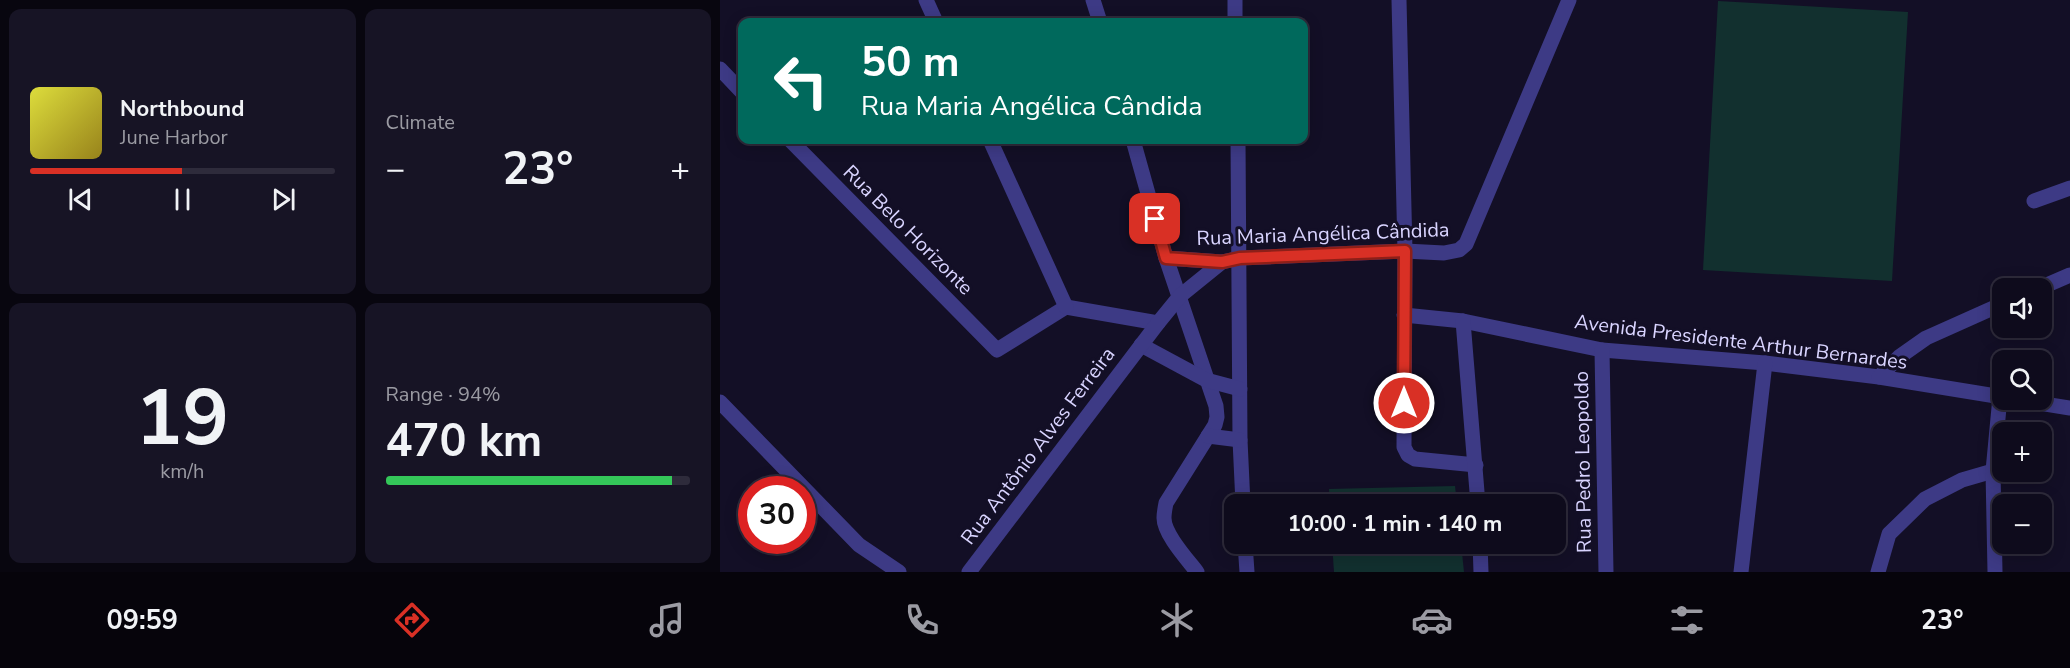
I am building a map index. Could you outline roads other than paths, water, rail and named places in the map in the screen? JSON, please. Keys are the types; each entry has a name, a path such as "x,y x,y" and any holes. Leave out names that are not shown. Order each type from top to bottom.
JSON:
{"street":[{"path":"926,0 934,18"},
{"path":"1094,0 1099,18"},
{"path":"1235,0 1235,18"},
{"path":"1399,0 1405,251 1404,447 1408,455 1415,459 1476,465"},
{"name":"Rua Maria Angélica Cândida","path":"1166,258 1222,262 1240,258 1405,251 1443,253 1459,250 1466,244 1569,0"},
{"path":"720,69 738,88"},
{"name":"Rua Belo Horizonte","path":"794,144 997,350 1066,307"},
{"path":"992,144 1066,307 1158,323"},
{"path":"1134,144 1166,258 1216,406 1215,425 1167,503 1164,515 1165,525 1197,572"},
{"path":"1238,144 1240,440 1243,494"},
{"path":"2034,201 2070,188"},
{"name":"Rua Antônio Alves Ferreira","path":"969,572 1180,296 1222,262"},
{"path":"2052,283 2070,275"},
{"path":"1879,377 1899,357 1926,338 1992,308"},
{"name":"Avenida Presidente Arthur Bernardes","path":"1404,315 1463,321 1602,350 1765,363 1879,377 1992,396"},
{"path":"1463,321 1477,494"},
{"name":"Rua Antônio Alves Ferreira","path":"1141,345 1206,380 1240,389"},
{"name":"Rua Pedro Leopoldo","path":"1602,350 1606,572"},
{"path":"1741,572 1765,363"},
{"path":"720,402 859,545 899,572"},
{"name":"Avenida Presidente Arthur Bernardes","path":"2052,405 2070,408"},
{"path":"1208,436 1240,440"},
{"path":"1878,572 1889,534 1925,499 1962,480 1992,471"},
{"path":"1993,482 1995,572"},
{"path":"1246,554 1247,572"},
{"path":"1480,554 1481,572"}]}
